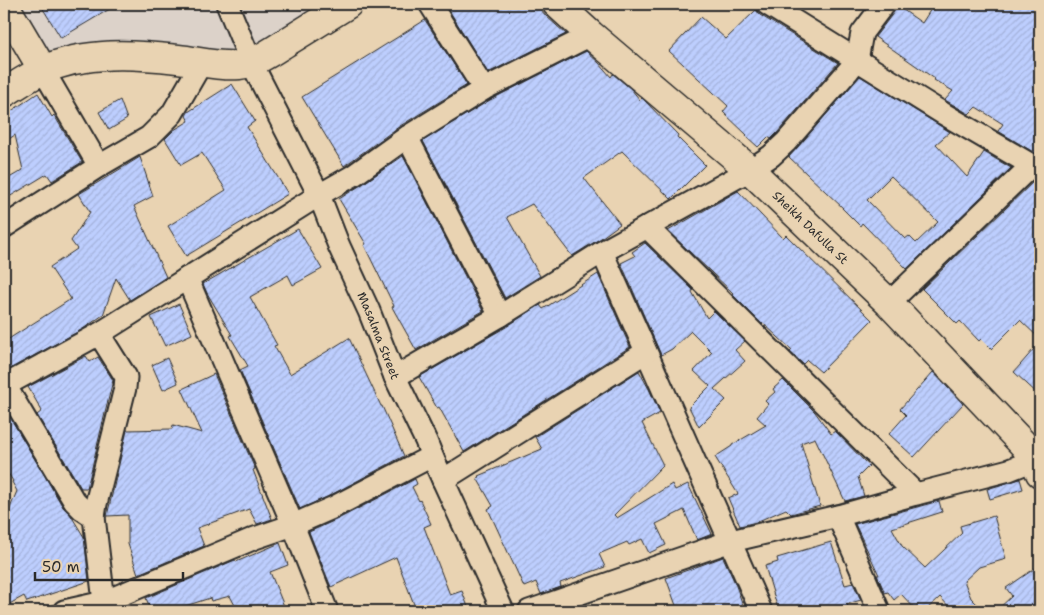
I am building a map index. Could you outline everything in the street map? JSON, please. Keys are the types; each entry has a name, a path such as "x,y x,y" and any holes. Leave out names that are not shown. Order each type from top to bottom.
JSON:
{"street":[{"path":"4,4 100,166"},
{"name":"Masalma Street","path":"227,4 252,62 319,195 395,377 503,611"},
{"path":"4,93 43,70 64,62 113,54 227,65 240,65 252,62 348,4"},
{"path":"430,4 484,90"},
{"name":"Sheikh Dafulla St","path":"557,4 750,170 889,303 1038,463"},
{"path":"767,4 944,114 1036,167 889,303"},
{"path":"395,377 500,316 602,252 750,170 770,156 786,142 857,60 862,32 884,4"},
{"path":"94,518 74,501 4,385 99,334 319,195 354,175 407,137 484,90 591,35"},
{"path":"4,227 149,137 172,114 202,62"},
{"path":"407,137 500,316"},
{"path":"647,227 916,494"},
{"path":"602,252 761,611"},
{"path":"187,278 293,525 327,611"},
{"path":"99,334 126,377 94,518 105,607"},
{"path":"443,480 646,352"},
{"path":"64,611 105,607 255,538 293,525 332,508 432,456"},
{"path":"529,611 730,541 838,516 1038,463"},
{"path":"838,516 879,611"}],"shaded area":[{"path":"13,4 353,4 241,72 50,61"}],"building":[{"path":"40,4 118,4 61,38"},
{"path":"451,4 536,4 566,34 488,73 447,7"},
{"path":"937,4 1040,4 1040,42 1034,52 1040,56 1040,156 998,131 1003,124 976,107 969,114 945,100 953,91 934,80 875,37 894,12 896,5 922,23 931,9 933,10"},
{"path":"756,10 760,15 838,63 777,133 771,139 768,137 758,147 723,112 728,106 669,51 701,17 726,39"},
{"path":"425,20 467,85 400,126 344,166 302,97"},
{"path":"586,51 611,77 613,74 631,89 640,100 642,98 705,165 671,199 622,151 584,178 620,224 572,256 532,204 507,217 540,276 505,298 423,141 490,100"},
{"path":"860,76 950,132 936,144 967,177 984,152 1011,168 907,269 862,223 860,226 789,157","holes":["891,176 938,222 916,243 909,236 905,239 867,200"]},
{"path":"232,84 255,121 247,127 288,194 186,256 168,226 226,190 202,153 181,165 165,139 174,130 189,121 186,116 188,112"},
{"path":"38,93 52,117 54,115 82,162 52,181 47,174 4,200 4,181 23,170 15,135 4,142 4,116"},
{"path":"120,100 127,119 109,130 99,112"},
{"path":"403,156 483,311 416,350 392,307 394,306 364,245 366,244 339,199"},
{"path":"140,157 153,196 134,206 166,277 130,300 116,278 103,315 83,329 4,372 4,342 71,299 50,267 77,249 71,241 90,212 79,194"},
{"path":"1034,181 1040,182 1040,339 1020,320 991,349 981,339 979,341 960,321 957,324 922,289"},
{"path":"738,191 783,238 786,235 872,320 821,372 807,360 803,364 790,352 792,350 762,324 733,293 668,231"},
{"path":"298,229 322,269 293,285 288,275 250,297 277,345 274,346 290,374 349,338 404,456 327,497 300,509 240,370 248,366 203,284"},
{"path":"645,243 693,290 692,292 707,318 714,311 745,341 735,350 745,361 714,389 726,400 699,427 689,407 710,386 694,371 712,352 691,331 672,349 661,355 621,263 635,256 632,252"},
{"path":"598,274 630,347 464,452 439,407 437,408 419,377 506,327 540,305 543,309"},
{"path":"179,304 192,334 165,346 151,317"},
{"path":"1040,342 1040,396 1014,372"},
{"path":"86,356 90,362 98,357 113,380 87,488 81,488 37,415 42,411 28,387"},
{"path":"167,358 178,383 163,390 152,365"},
{"path":"639,371 660,413 642,423 663,465 614,515 617,518 672,484 675,490 688,484 712,534 697,540 684,510 656,524 666,545 649,553 642,539 629,545 627,542 599,554 605,567 560,583 561,587 541,594 536,582 524,587 488,509 493,506 477,478 478,476 542,449 535,437"},
{"path":"933,372 963,404 914,457 889,434 906,415 900,409"},
{"path":"214,374 255,469 253,470 272,519 257,524 249,509 197,528 204,546 138,574 128,544 128,515 107,516 127,430 172,429 173,425 202,433 182,389"},
{"path":"783,380 815,412 831,434 835,431 869,466 858,477 864,496 845,501 815,438 801,443 820,506 791,514 786,509 756,522 740,526 728,498 738,494 715,457 766,425 757,417 768,404 765,401 775,392 773,389"},
{"path":"4,407 63,507 70,514 84,537 89,581 27,602 24,596 4,607 4,523 17,491 4,467"},
{"path":"415,479 417,484 412,487 431,524 424,527 450,595 462,591 468,607 456,611 410,611 410,609 415,607 396,557 331,587 309,532"},
{"path":"1020,479 1023,489 990,499 987,489"},
{"path":"939,501 942,512 892,528 902,546 925,568 962,533 960,526 994,516 1006,559 979,567 964,581 971,598 984,611 953,611 940,597 925,611 917,611 901,594 894,600 888,592 885,593 877,575 879,575 855,524"},
{"path":"831,542 845,585 853,583 861,600 847,604 849,611 787,611 785,607 778,609 765,566 778,562 777,558"},
{"path":"280,543 288,565 270,572 286,611 238,611 230,596 211,601 210,598 170,611 151,611 146,598"},
{"path":"723,557 745,611 678,611 666,578"},
{"path":"1040,565 1040,611 996,611 1012,596 1006,588"}]}
